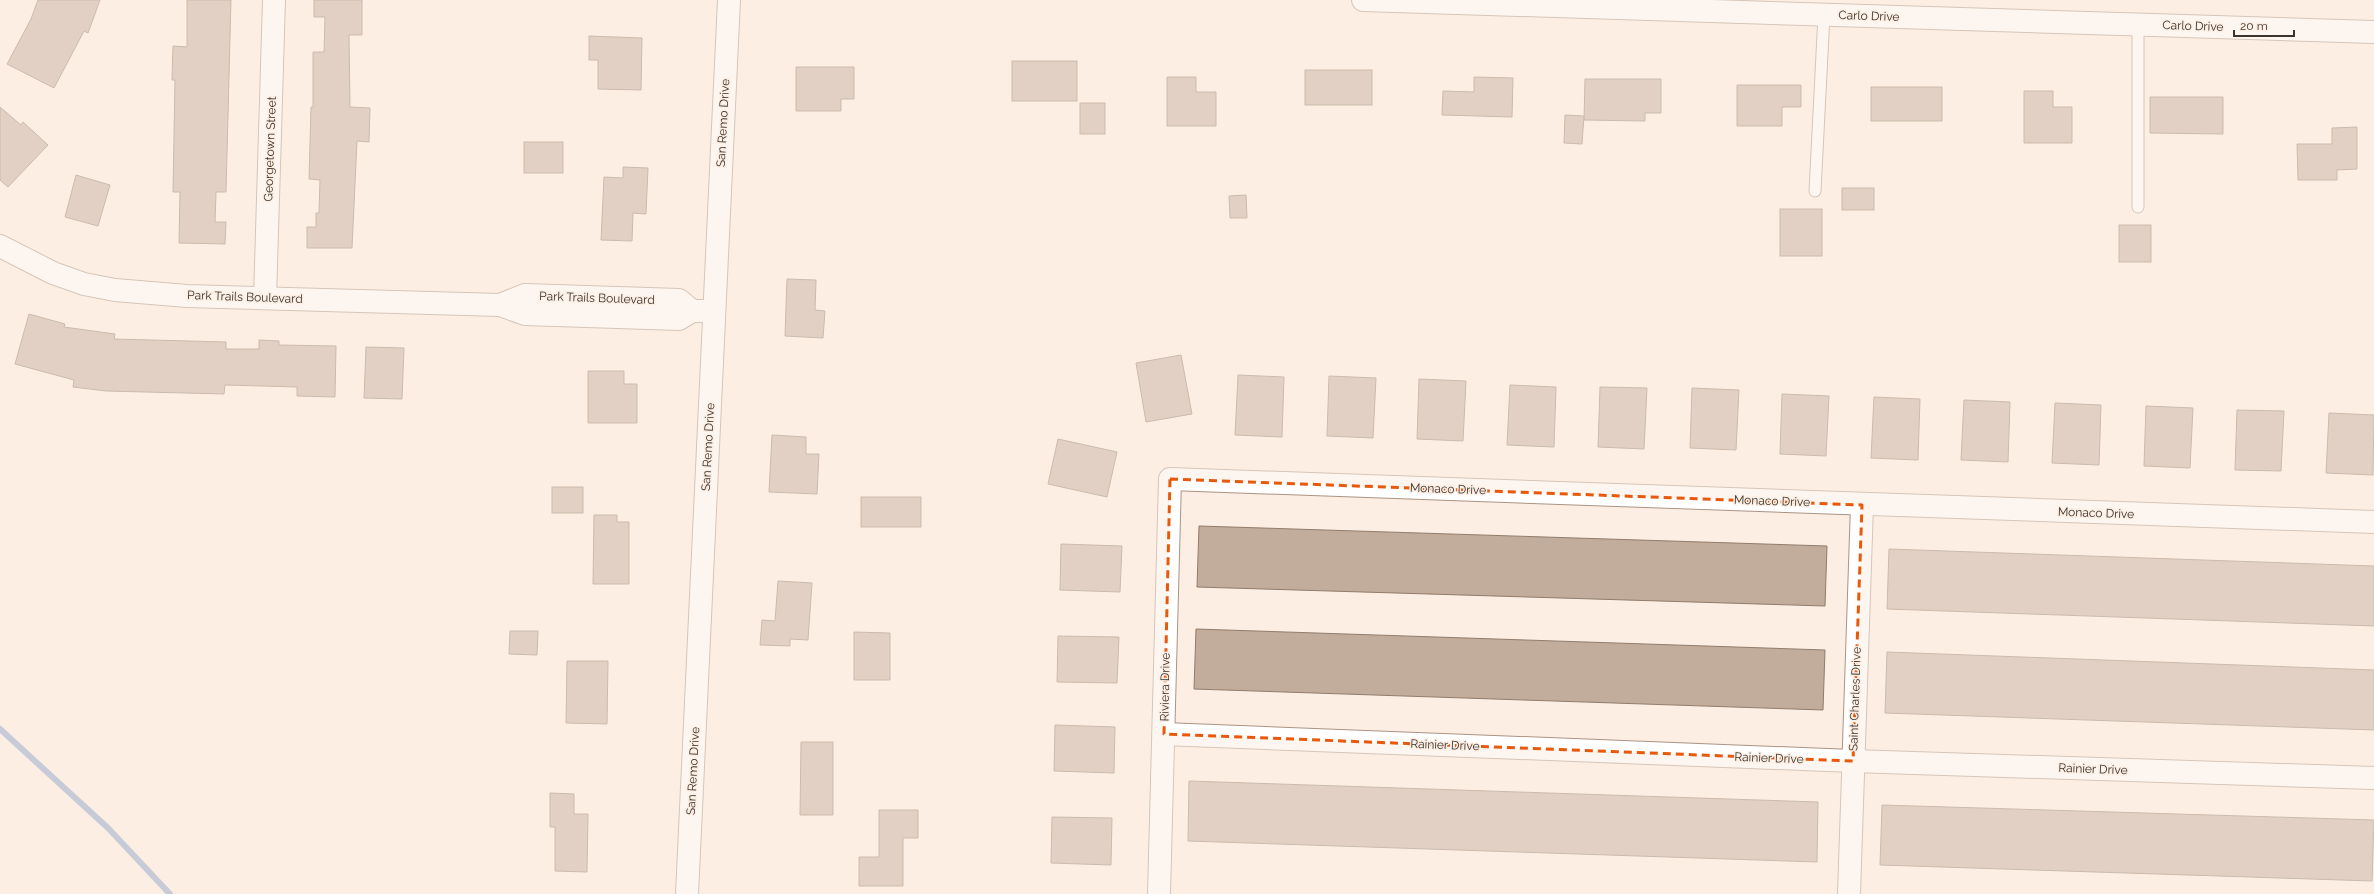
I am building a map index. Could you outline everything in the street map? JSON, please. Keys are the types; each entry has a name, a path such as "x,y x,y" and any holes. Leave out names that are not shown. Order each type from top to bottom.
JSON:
{"street":[{"name":"Georgetown Street","path":"265,298 274,0"},
{"name":"San Remo Drive","path":"687,894 729,0"},
{"name":"Carlo Drive","path":"1363,0 2374,32"},
{"name":"Park Trails Boulevard","path":"0,246 53,273 84,284 115,290 187,296 500,305 524,314 679,319 692,311 714,311"},
{"name":"Monaco Drive","path":"1170,479 2374,522"},
{"name":"Riviera Drive","path":"1159,894 1170,479"},
{"name":"Saint Charles Drive","path":"1849,894 1862,504"},
{"name":"Rainier Drive","path":"1164,734 1853,761 2374,778"}],"lane":[{"path":"1816,191 1824,15"},
{"path":"2138,25 2138,208"}],"highlighted area":[{"path":"1170,479 1862,505 1853,761 1164,734"}],"building":[{"path":"38,0 100,0 88,33 84,31 54,88 7,64 31,19"},
{"path":"187,0 231,0 226,192 216,192 215,222 226,222 225,244 179,243 180,192 173,192 175,80 172,80 173,46 187,47"},
{"path":"314,0 362,0 362,35 349,35 350,107 370,108 369,142 357,141 352,248 307,248 307,227 316,227 316,213 319,213 320,180 309,179 311,107 313,107 313,52 324,52 325,17 314,17"},
{"path":"589,36 642,38 641,90 598,89 598,60 589,60"},
{"path":"1012,61 1077,61 1077,101 1012,101"},
{"path":"796,67 854,67 854,99 841,99 841,111 796,111"},
{"path":"1305,70 1372,70 1372,105 1305,105"},
{"path":"1167,77 1196,77 1196,92 1216,92 1216,126 1167,126"},
{"path":"1474,77 1513,78 1512,117 1442,115 1443,91 1474,92"},
{"path":"1585,79 1661,79 1661,113 1645,113 1645,121 1584,120"},
{"path":"1737,85 1801,85 1801,107 1782,107 1782,126 1737,126"},
{"path":"1871,87 1942,87 1942,121 1871,121"},
{"path":"2024,91 2053,91 2053,107 2072,107 2072,143 2024,143"},
{"path":"2150,97 2223,97 2223,134 2150,133"},
{"path":"1080,103 1105,103 1105,134 1080,134"},
{"path":"0,107 21,125 23,122 48,145 8,187 0,180"},
{"path":"1565,115 1584,116 1582,144 1564,143"},
{"path":"2357,127 2357,169 2337,170 2337,180 2298,180 2297,144 2332,144 2332,128"},
{"path":"524,142 563,142 563,173 524,173"},
{"path":"623,167 648,168 646,214 633,213 632,241 601,240 604,177 623,178"},
{"path":"76,175 110,185 98,226 65,217"},
{"path":"1842,188 1874,188 1874,210 1842,210"},
{"path":"1246,195 1247,218 1230,218 1229,196"},
{"path":"1780,209 1822,209 1822,256 1780,256"},
{"path":"2119,225 2151,225 2151,262 2119,262"},
{"path":"787,279 816,280 815,310 825,311 823,338 785,336"},
{"path":"29,314 65,324 64,327 115,334 114,339 226,342 226,349 259,349 259,340 279,341 279,345 336,346 335,397 297,396 297,387 225,385 224,394 106,391 73,387 74,380 15,364"},
{"path":"366,347 404,348 402,399 364,398"},
{"path":"1181,355 1192,414 1146,422 1136,363"},
{"path":"588,371 624,371 624,384 637,384 637,423 588,423"},
{"path":"1238,375 1284,377 1282,437 1235,435"},
{"path":"1329,376 1376,378 1373,438 1327,436"},
{"path":"1419,379 1466,381 1463,441 1417,439"},
{"path":"1510,385 1556,387 1554,447 1507,445"},
{"path":"1600,387 1647,388 1644,449 1598,447"},
{"path":"1692,388 1739,390 1736,450 1690,448"},
{"path":"1782,394 1829,396 1826,456 1780,454"},
{"path":"1874,397 1920,399 1918,460 1871,458"},
{"path":"1964,400 2010,402 2008,462 1961,460"},
{"path":"2055,403 2101,405 2099,465 2052,463"},
{"path":"2146,406 2193,408 2190,468 2144,466"},
{"path":"2237,410 2284,411 2281,471 2235,470"},
{"path":"2329,413 2374,415 2373,475 2326,473"},
{"path":"772,435 806,437 806,454 819,454 817,494 769,492"},
{"path":"1058,439 1117,452 1107,497 1048,484"},
{"path":"552,487 583,487 583,513 552,513"},
{"path":"861,497 921,497 921,527 861,527"},
{"path":"594,515 617,515 617,522 629,522 629,584 593,584"},
{"path":"1199,526 1827,546 1825,606 1197,587"},
{"path":"1061,544 1122,546 1120,592 1060,590"},
{"path":"1889,549 2374,566 2374,626 1887,609"},
{"path":"778,581 812,583 808,640 790,639 790,646 760,645 762,620 775,621"},
{"path":"1196,629 1825,650 1823,710 1194,689"},
{"path":"510,631 538,631 537,655 509,654"},
{"path":"854,632 890,633 890,680 854,680"},
{"path":"1058,636 1119,637 1117,683 1057,682"},
{"path":"1887,652 2374,670 2374,730 1885,713"},
{"path":"567,661 608,661 607,724 566,723"},
{"path":"1055,725 1115,727 1114,773 1054,771"},
{"path":"801,742 833,742 833,815 800,815"},
{"path":"1189,781 1818,802 1817,862 1188,841"},
{"path":"550,793 574,794 574,814 588,814 587,872 555,871 555,827 550,827"},
{"path":"1882,805 2374,820 2372,881 1880,865"},
{"path":"879,810 918,810 918,838 903,838 903,886 859,886 859,857 879,857"},
{"path":"1052,817 1112,818 1111,865 1051,863"}],"waterway":[{"path":"0,729 108,828 170,894"}]}
